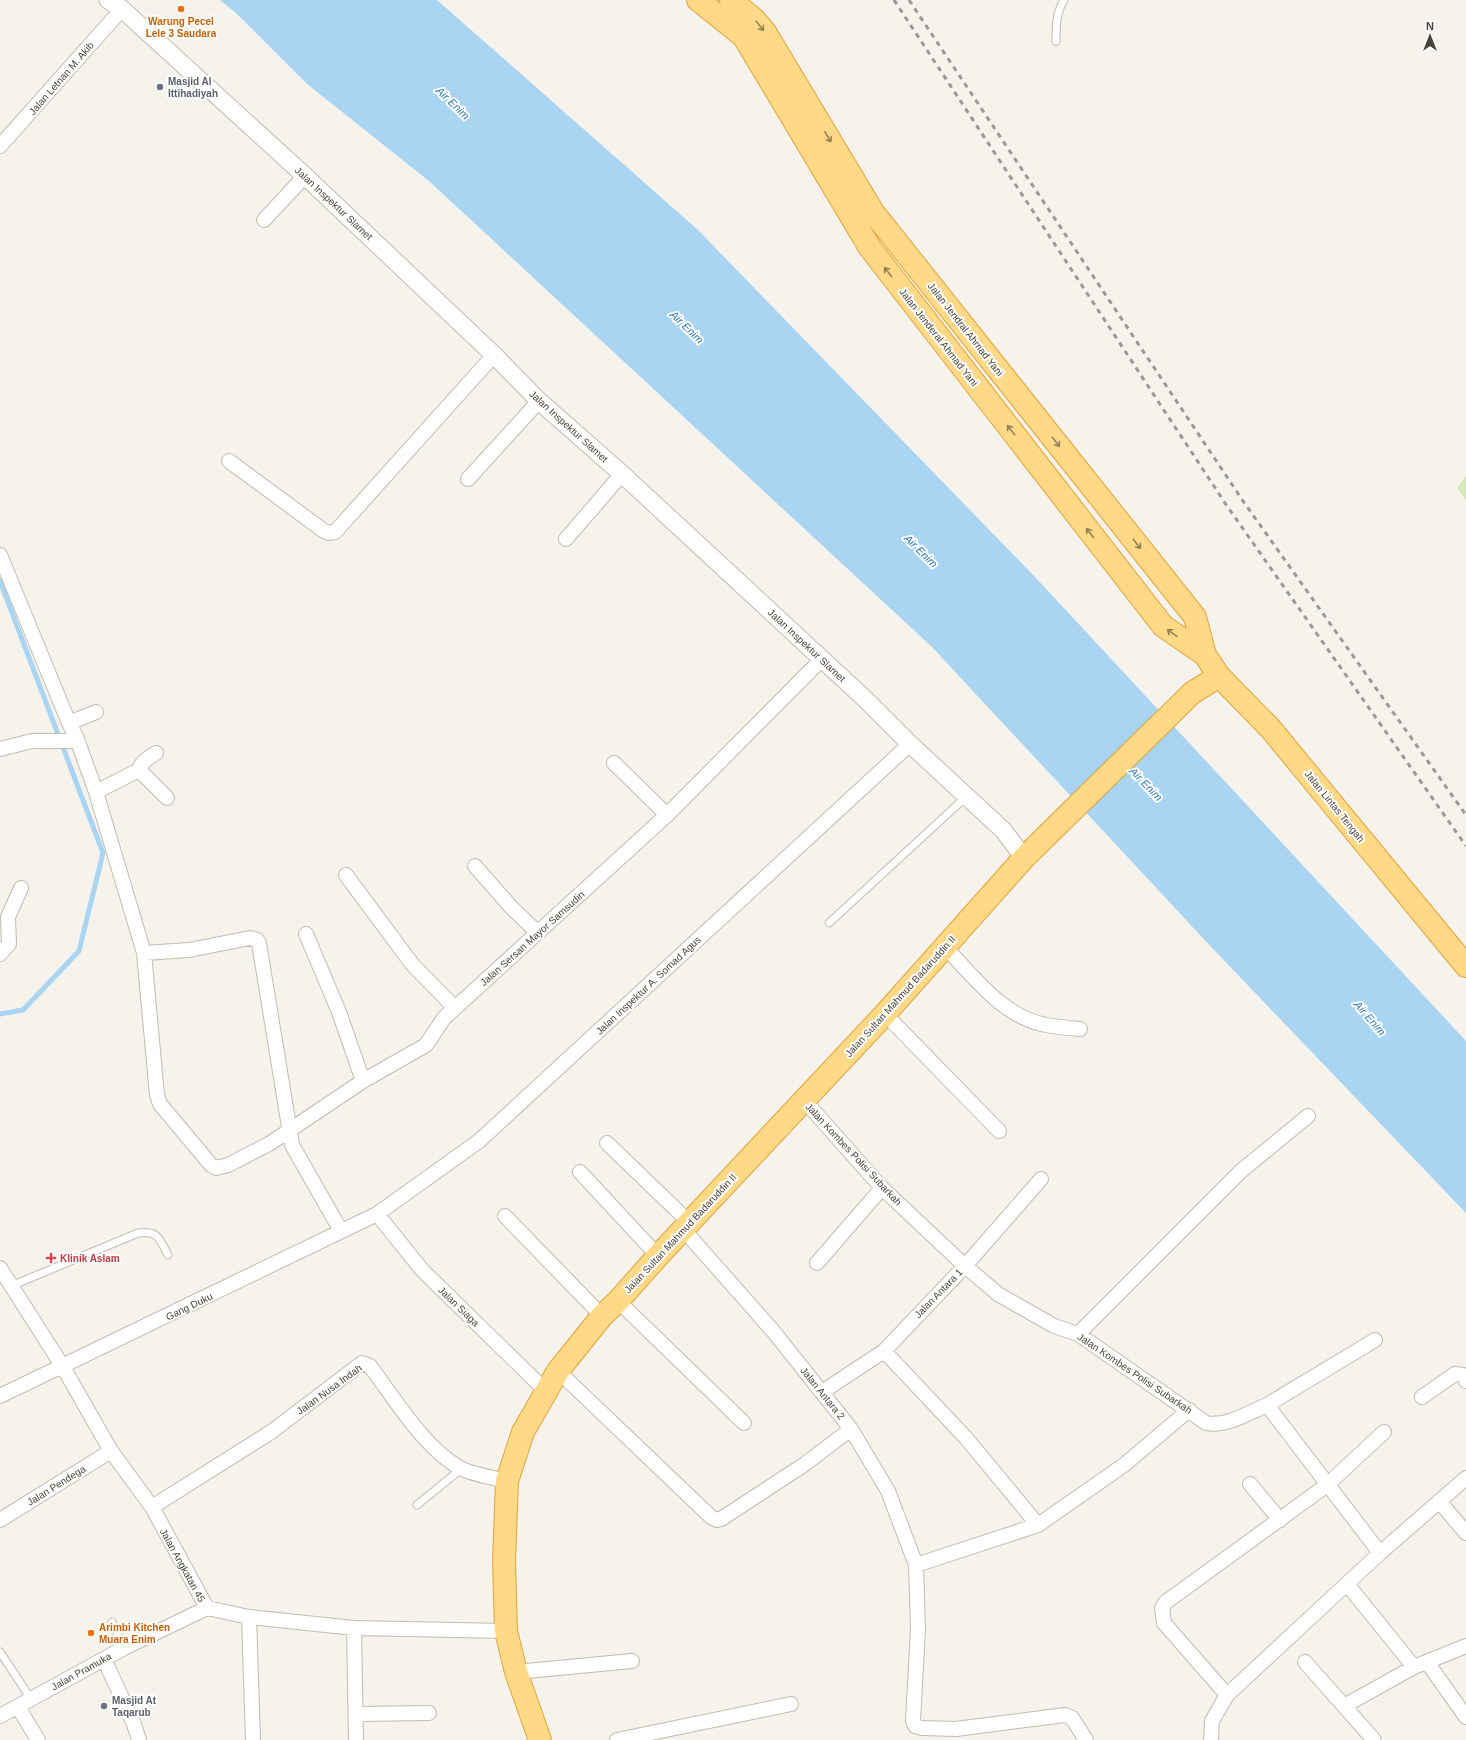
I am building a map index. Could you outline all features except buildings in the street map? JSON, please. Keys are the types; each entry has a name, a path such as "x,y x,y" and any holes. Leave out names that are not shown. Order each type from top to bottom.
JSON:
{"highway":[{"name":"Jalan Jenderal Ahmad Yani","path":"698,0 744,37 870,248 1153,614 1163,626 1205,654"},
{"name":"Jalan Jendral Ahmad Yani","path":"731,0 755,20 765,32 874,212 1195,617 1205,654"},
{"name":"Jalan Lintas Tengah","path":"1205,654 1219,676 1270,728 1466,966"},
{"name":"Jalan Sultan Mahmud Badaruddin II","path":"540,1740 516,1672 506,1631 504,1561 507,1481 523,1432 558,1371 602,1316 618,1301 658,1256 885,1014 1024,858 1192,693 1219,676"}],"street":[{"name":"Jalan Letnan M. Akib","path":"0,146 115,4"},
{"name":"Jalan Inspektur Slamet","path":"115,4 305,176 494,355 539,401 622,474 822,659 910,744 967,795 1003,830 1024,858"},
{"path":"264,220 305,176"},
{"path":"229,460 324,531 328,533 335,532 494,355"},
{"path":"468,480 539,401"},
{"path":"566,539 622,474"},
{"path":"0,555 96,792 144,953 189,950 250,938 257,940 259,943 292,1145 341,1231"},
{"name":"Jalan Sersan Mayor Samsudin","path":"144,953 157,1095 160,1104 211,1165 216,1168 221,1168 269,1144 363,1081 426,1045 444,1018 667,815 822,659"},
{"path":"69,723 96,712"},
{"path":"0,750 32,742 74,740"},
{"name":"Jalan Inspektur A. Somad Agus","path":"377,1214 479,1141 910,744"},
{"path":"96,792 138,770 143,762 156,753"},
{"path":"614,763 667,815"},
{"path":"138,770 167,798"},
{"path":"475,866 510,906 537,932"},
{"path":"346,875 412,964 455,1008"},
{"path":"0,954 9,944 8,917 21,888"},
{"path":"306,934 339,1012 363,1081"},
{"path":"945,947 1001,1005 1045,1025 1080,1029"},
{"path":"885,1014 999,1131"},
{"name":"Jalan Kombes Polisi Subarkah","path":"804,1100 882,1188 965,1266 998,1294 1054,1326 1078,1334 1206,1423 1216,1424 1230,1420 1266,1405 1375,1340"},
{"path":"1078,1334 1241,1171 1308,1116"},
{"name":"Jalan Antara 2","path":"558,1371 712,1518 718,1520 805,1464 851,1429 687,1226 607,1143"},
{"path":"580,1172 658,1256"},
{"name":"Jalan Antara 1","path":"822,1392 884,1351 965,1266 1041,1179"},
{"path":"817,1263 882,1188"},
{"name":"Gang Duku","path":"0,1396 63,1367 377,1214"},
{"name":"Jalan Siaga","path":"377,1214 422,1270 547,1392"},
{"path":"505,1216 602,1316"},
{"name":"Jalan Angkatan 45","path":"0,1268 5,1288 63,1367 111,1451 152,1507 207,1608 249,1617 354,1628 506,1631"},
{"path":"618,1301 744,1423"},
{"path":"884,1351 966,1438 1038,1525"},
{"name":"Jalan Nusa Indah","path":"152,1507 271,1432 362,1363 370,1366 425,1439 441,1454 461,1469 507,1481"},
{"path":"1422,1397 1455,1374 1462,1376 1466,1381"},
{"path":"1266,1405 1380,1553"},
{"path":"916,1565 1038,1525 1124,1465 1189,1410"},
{"path":"851,1429 888,1491 916,1565 918,1628 915,1726 922,1728 956,1729 1064,1715 1072,1718 1086,1740"},
{"path":"1226,1696 1164,1623 1162,1608 1166,1602 1327,1485 1384,1432"},
{"name":"Jalan Pendega","path":"0,1520 111,1451"},
{"path":"1211,1740 1212,1721 1226,1696 1380,1553 1466,1478"},
{"path":"1250,1484 1280,1520"},
{"path":"1439,1501 1466,1533"},
{"path":"1347,1584 1420,1665 1462,1703 1466,1717"},
{"name":"Jalan Pramuka","path":"0,1716 124,1648 207,1608"},
{"path":"249,1617 253,1740"},
{"path":"354,1628 356,1740"},
{"path":"1344,1706 1420,1665 1466,1646"},
{"path":"104,1659 136,1728 139,1740"},
{"path":"516,1672 632,1660"},
{"path":"1305,1662 1374,1740"},
{"path":"617,1740 791,1704"},
{"path":"18,1707 38,1740"},
{"path":"356,1714 429,1713"}],"lane":[{"path":"1056,41 1056,23 1064,0"},
{"path":"829,923 967,795"},
{"path":"5,1288 138,1233 154,1233 168,1255"},
{"path":"417,1505 461,1469"},
{"path":"112,1622 124,1648"},
{"path":"0,1652 31,1699"}],"green space":[{"path":"1466,476 1466,500 1457,488"}],"water":[{"name":"Air Enim","path":"220,0 437,0 697,229 1036,578 1466,1041 1466,1213 1215,951 932,647 429,181 307,84 236,13"}],"waterway":[{"path":"0,581 103,853 79,951 23,1010 0,1014"}],"railway":[{"path":"894,0 1227,506 1466,846"},
{"path":"909,0 1243,501 1466,815"}],"place":[{"name":"Warung Pecel Lele 3 Saudara","path":"181,9"},
{"name":"Masjid Al Ittihadiyah","path":"160,87"},
{"name":"Klinik Aslam","path":"51,1258"},
{"name":"Arimbi Kitchen Muara Enim","path":"91,1633"},
{"name":"Masjid At Taqarub","path":"104,1706"}]}
